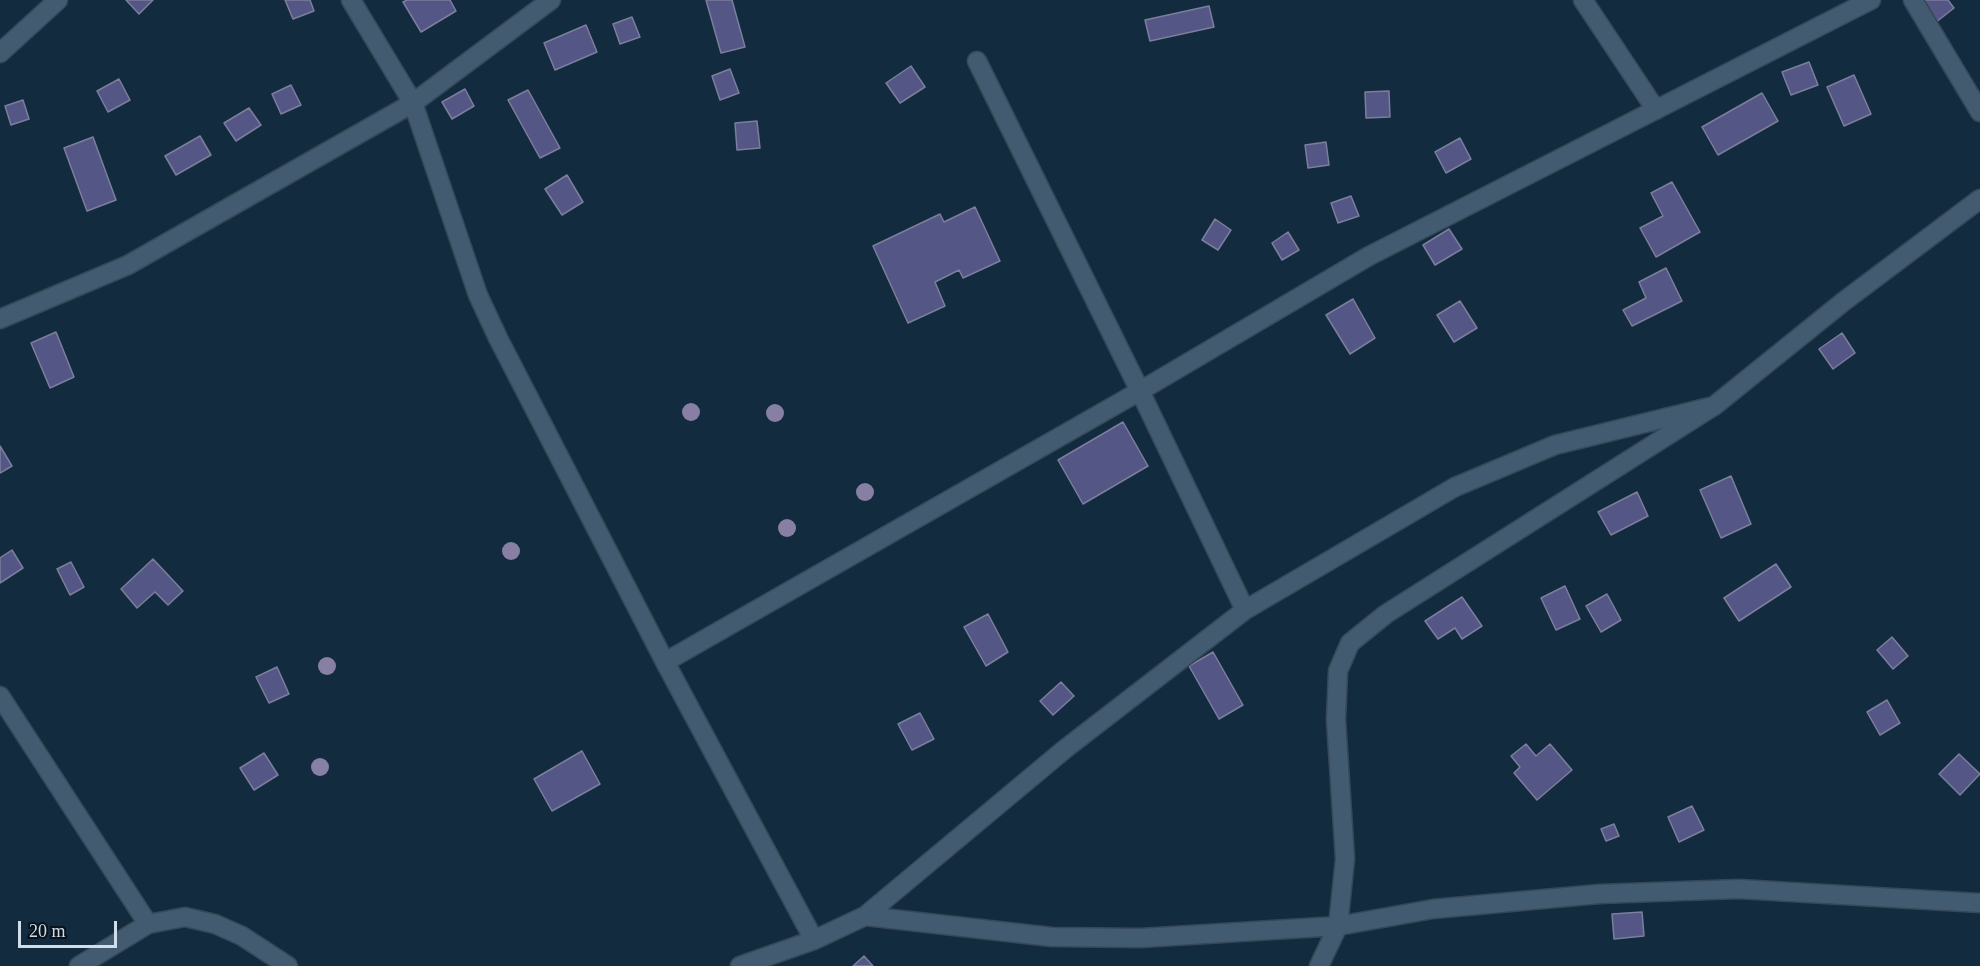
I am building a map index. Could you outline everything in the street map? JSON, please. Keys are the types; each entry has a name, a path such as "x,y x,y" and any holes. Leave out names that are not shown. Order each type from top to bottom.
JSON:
{"street":[{"path":"0,53 58,0"},
{"path":"351,0 413,103 478,295 498,338 665,662 814,940"},
{"path":"0,319 128,265 413,103 551,0"},
{"path":"1583,0 1656,110"},
{"path":"665,662 1140,391 1369,256 1871,0"},
{"path":"1913,0 1980,112"},
{"path":"977,61 1245,610"},
{"path":"1319,966 1338,926 1345,859 1336,711 1338,671 1350,643 1386,614 1714,406 1843,302 1980,199"},
{"path":"740,966 814,940 865,916 1065,749 1245,610 1455,487 1555,445 1714,406"},
{"path":"0,696 148,924"},
{"path":"865,916 1052,938 1194,936 1338,926 1433,909 1611,894 1739,889 1980,903"},
{"path":"79,966 148,924 185,917 214,924 242,936 288,966"}],"building":[{"path":"126,0 153,0 139,14"},
{"path":"285,0 310,0 314,11 293,19"},
{"path":"407,0 450,0 456,11 421,32 403,2"},
{"path":"706,0 732,0 745,47 721,53"},
{"path":"1920,0 1948,0 1954,8 1935,23"},
{"path":"1209,6 1214,27 1150,41 1145,20"},
{"path":"632,17 640,37 620,44 613,24"},
{"path":"586,25 597,52 555,70 544,43"},
{"path":"1809,62 1818,85 1791,95 1782,72"},
{"path":"911,66 925,87 900,103 886,83"},
{"path":"730,69 739,93 720,100 712,76"},
{"path":"1854,75 1871,114 1844,126 1827,87"},
{"path":"119,79 130,100 108,112 97,91"},
{"path":"291,85 301,105 281,114 272,94"},
{"path":"465,89 474,106 452,119 442,102"},
{"path":"528,90 560,148 540,158 508,100"},
{"path":"1389,91 1390,117 1366,118 1365,92"},
{"path":"1762,93 1778,121 1718,155 1702,127"},
{"path":"23,100 29,119 11,125 5,106"},
{"path":"249,108 261,125 236,141 224,123"},
{"path":"757,121 760,148 737,150 735,123"},
{"path":"200,136 211,155 176,175 165,156"},
{"path":"93,137 116,200 87,211 64,148"},
{"path":"1460,138 1471,159 1446,173 1435,152"},
{"path":"1326,142 1329,165 1308,168 1305,145"},
{"path":"567,175 583,202 562,215 545,189"},
{"path":"1672,182 1700,232 1656,257 1640,228 1663,216 1651,193"},
{"path":"1351,196 1359,216 1338,223 1331,203"},
{"path":"975,207 1000,261 963,278 959,270 935,282 945,306 908,323 873,246 940,214 944,222"},
{"path":"1215,219 1231,230 1218,250 1202,240"},
{"path":"1449,229 1462,249 1435,265 1423,245"},
{"path":"1288,232 1299,250 1282,260 1272,243"},
{"path":"1666,268 1682,301 1632,326 1623,310 1646,298 1639,282"},
{"path":"1353,299 1375,338 1350,354 1326,315"},
{"path":"1460,301 1477,328 1454,342 1437,315"},
{"path":"56,332 74,377 50,388 31,343"},
{"path":"1842,333 1855,353 1833,369 1819,349"},
{"path":"1123,422 1148,466 1083,504 1058,460"},
{"path":"0,446 12,466 0,473"},
{"path":"1731,476 1751,524 1721,538 1700,490"},
{"path":"1637,492 1648,516 1611,535 1598,512"},
{"path":"12,550 23,568 0,583 0,558"},
{"path":"153,559 183,591 168,605 155,592 137,608 121,589"},
{"path":"71,562 84,587 70,595 57,569"},
{"path":"1776,564 1791,587 1739,621 1724,598"},
{"path":"1565,586 1580,619 1556,630 1541,598"},
{"path":"1607,594 1621,620 1601,632 1586,606"},
{"path":"1462,597 1482,626 1462,639 1455,628 1438,639 1425,621"},
{"path":"988,614 1008,652 986,666 964,627"},
{"path":"1892,637 1908,656 1893,669 1877,650"},
{"path":"1213,652 1243,705 1219,719 1189,666"},
{"path":"277,667 289,694 269,703 256,677"},
{"path":"1061,682 1074,696 1053,715 1040,701"},
{"path":"1887,700 1900,723 1880,735 1867,712"},
{"path":"920,713 934,739 912,750 898,724"},
{"path":"1526,744 1536,756 1550,744 1572,770 1537,800 1514,773 1520,767 1511,756"},
{"path":"582,751 600,784 552,811 534,779"},
{"path":"264,753 278,775 254,790 240,768"},
{"path":"1959,754 1980,774 1960,795 1939,774"},
{"path":"1692,806 1704,830 1679,842 1668,817"},
{"path":"1614,824 1619,836 1606,841 1601,829"},
{"path":"1642,912 1644,936 1614,939 1612,914"},
{"path":"864,956 873,966 853,966"}]}
